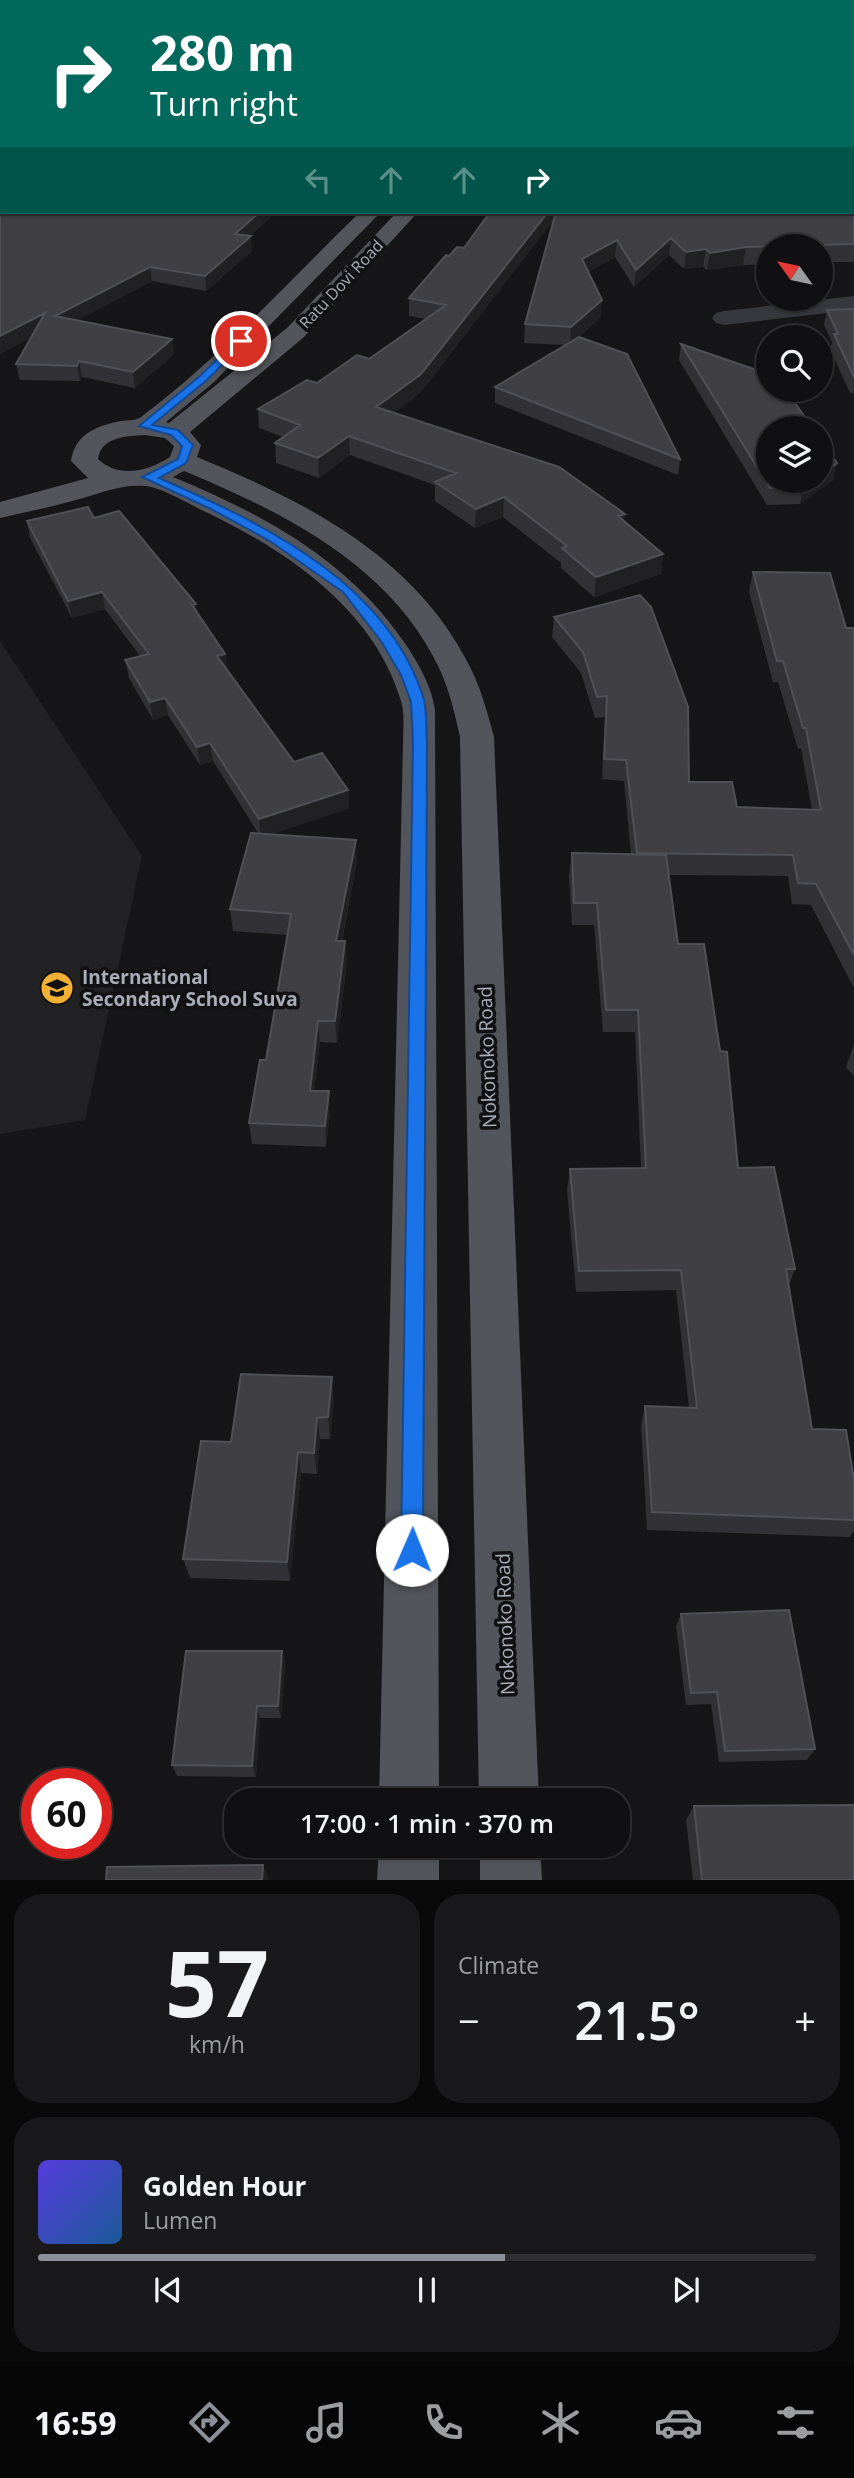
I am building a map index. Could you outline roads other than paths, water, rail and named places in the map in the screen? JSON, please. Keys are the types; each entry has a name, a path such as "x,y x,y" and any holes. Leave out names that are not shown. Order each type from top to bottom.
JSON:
{"main road":[{"name":"Ratu Dovi Road","path":"144,426 204,378 369,214"},
{"name":"Ratu Dovi Road","path":"0,510 73,492 155,462 295,334 406,214"},
{"path":"84,461 88,444 98,437 126,428 144,426 155,462 215,506 274,538 347,589 387,639 418,702 420,743 409,1788"},
{"path":"84,461 100,474 155,462"},
{"path":"0,496 84,461"},
{"name":"Nokonoko Road","path":"155,462 253,489 307,519 383,570 430,625 453,663 465,692 477,737 509,1788"},
{"path":"408,1880 409,1858"},
{"path":"510,1858 511,1880"}],"street":[{"path":"724,318 854,303"}],"place":[{"name":"International Secondary School Suva","path":"57,988"}]}
